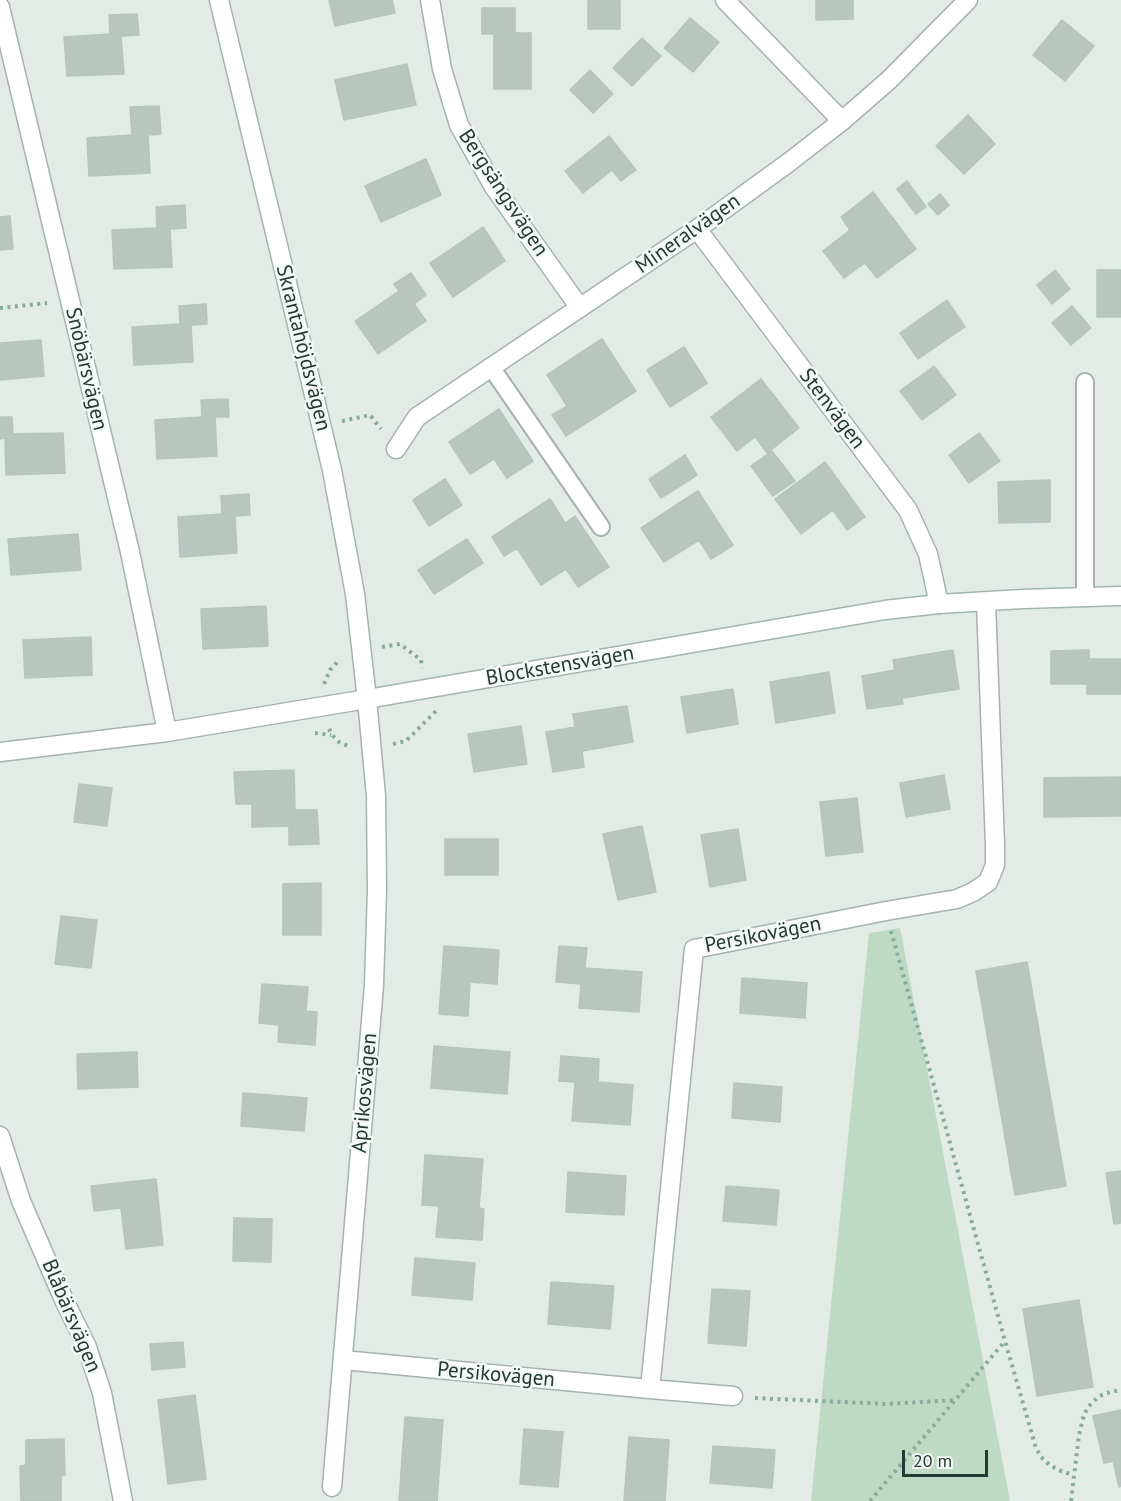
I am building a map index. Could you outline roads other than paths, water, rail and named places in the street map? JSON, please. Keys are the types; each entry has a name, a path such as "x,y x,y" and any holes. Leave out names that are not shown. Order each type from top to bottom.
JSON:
{"street":[{"name":"Skrantahöjdsvägen","path":"219,0 332,470 355,594 367,699"},
{"name":"Bergsängsvägen","path":"430,0 442,69 459,125 494,187 580,308"},
{"path":"724,0 842,121"},
{"name":"Mineralvägen","path":"396,449 417,417 697,229 842,121 889,80 968,0"},
{"name":"Snöbärsvägen","path":"0,7 130,552 167,732"},
{"name":"Stenvägen","path":"697,229 908,510 928,554 939,604"},
{"name":"Blockstensvägen","path":"0,752 167,732 873,612 939,604 1121,596"},
{"name":"Persikovägen","path":"650,1389 694,949 957,899 988,882 995,865 995,845 986,602"},
{"name":"Aprikosvägen","path":"332,1487 374,985 377,890 376,796 367,699"},
{"name":"Blåbärsvägen","path":"0,1136 21,1201 87,1347 102,1393 123,1501"},
{"name":"Persikovägen","path":"342,1360 733,1396"}],"lane":[{"path":"491,367 601,527"},
{"path":"1085,382 1085,596"}]}
